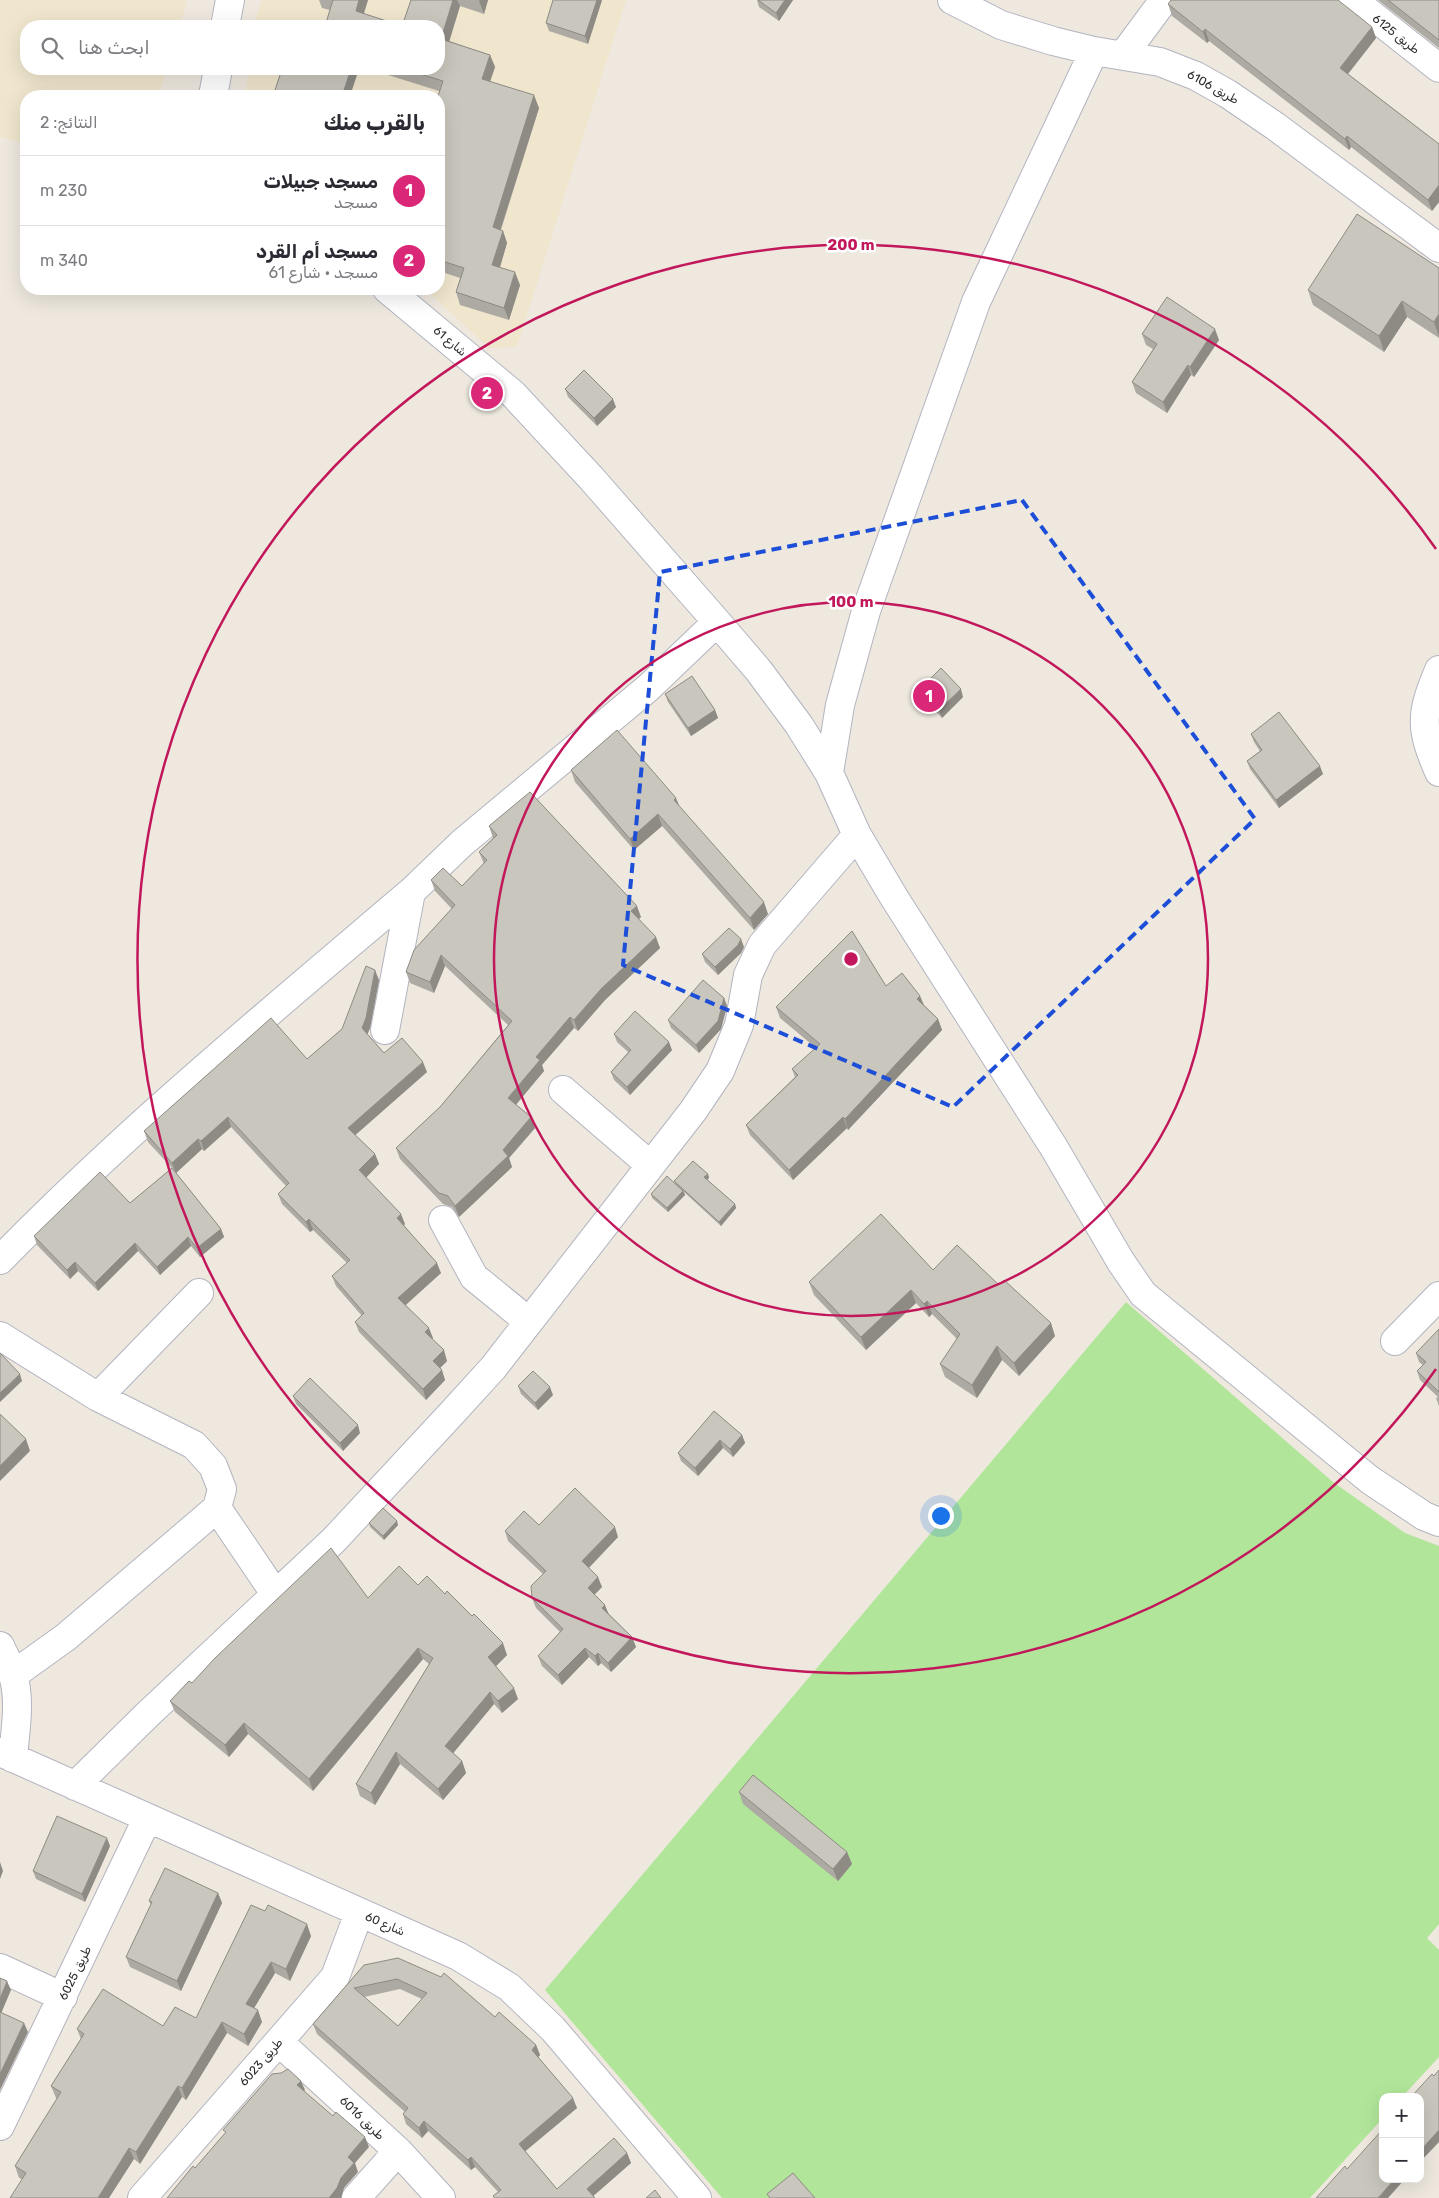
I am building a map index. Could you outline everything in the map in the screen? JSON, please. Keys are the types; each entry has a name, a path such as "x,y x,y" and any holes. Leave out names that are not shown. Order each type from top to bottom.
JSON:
{"street":[{"path":"226,20 230,0"},
{"name":"طريق 6106","path":"952,0 1001,25 1094,51 1124,54 1160,62 1196,76 1228,94 1439,248"},
{"path":"1124,54 1164,0"},
{"name":"طريق 6125","path":"1354,0 1439,68"},
{"path":"829,773 840,705 866,610 973,311 1094,51"},
{"path":"214,90 217,75"},
{"name":"شارع 61","path":"394,295 512,394 592,479 717,622 759,671 800,725 829,773 857,835 895,899 1053,1146 1121,1262 1142,1294 1370,1480 1424,1516 1439,1522"},
{"path":"0,1260 55,1204 171,1096 411,892 462,843 648,688 717,622"},
{"path":"1439,670 1427,698 1423,728 1439,772"},
{"path":"75,1786 147,1715 334,1540 493,1368 694,1111 720,1071 739,1025 748,975 762,945 857,835"},
{"path":"385,1030 411,892"},
{"path":"563,1090 650,1166"},
{"path":"443,1220 474,1277 528,1321"},
{"path":"98,1397 199,1293"},
{"path":"1394,1341 1439,1296"},
{"path":"0,1336 98,1397 194,1445 213,1466 222,1489 217,1508 66,1637 13,1675"},
{"path":"217,1508 276,1595"},
{"path":"0,1646 13,1675 17,1706 7,1755"},
{"name":"شارع 60","path":"7,1755 458,1956 509,1986 553,2029 697,2198"},
{"name":"طريق 6025","path":"0,2126 147,1819"},
{"name":"طريق 6023","path":"142,2198 335,1977 359,1913"},
{"path":"0,1968 63,1997"},
{"name":"طريق 6016","path":"279,2042 398,2151 441,2198"},
{"path":"356,2198 398,2151"}],"highlighted area":[{"path":"1022,500 1255,819 953,1107 623,965 660,572"}],"shaded area":[{"path":"0,0 187,0 182,20 20,20 20,75 165,75 161,90 20,90 20,142 0,137"},
{"path":"262,0 626,0 517,347 489,348 432,295 445,295 445,90 246,90 248,75 445,75 445,20 255,20"}],"green space":[{"path":"1126,1302 1333,1482 1405,1533 1439,1546 1439,1924 1427,1938 1439,1950 1439,2057 1406,2093 1379,2093 1379,2122 1310,2198 722,2198 545,1990"}],"building":[{"path":"333,0 359,0 356,11 384,20 327,20"},
{"path":"411,0 453,0 445,26 445,20 404,20"},
{"path":"553,0 597,0 585,36 546,23"},
{"path":"758,0 785,0 776,13"},
{"path":"1171,0 1338,0 1372,27 1340,68 1439,144 1439,185 1428,200 1347,136 1345,139 1205,29 1203,32 1168,4"},
{"path":"1388,0 1439,0 1439,40"},
{"path":"445,40 490,55 482,79 534,95 493,227 503,231 492,265 515,272 504,308 456,292 464,268 445,262 445,90 440,90 443,81 424,75 445,75"},
{"path":"280,75 349,75 344,90 275,90"},
{"path":"1357,214 1439,268 1439,314 1434,322 1402,301 1379,336 1308,290"},
{"path":"1167,297 1215,329 1190,367 1188,365 1163,402 1132,382 1157,344 1142,334"},
{"path":"584,370 613,399 594,418 565,389"},
{"path":"941,668 961,689 939,710 920,689"},
{"path":"692,676 715,710 688,728 665,694"},
{"path":"1279,712 1320,766 1276,800 1247,761 1262,750 1251,734"},
{"path":"617,730 676,798 674,800 764,902 750,918 658,814 630,839 571,770"},
{"path":"530,792 637,906 631,911 656,937 601,989 574,1020 570,1017 536,1057 540,1060 508,1098 531,1117 503,1150 508,1156 455,1206 448,1196 439,1193 396,1148 440,1107 512,1021 441,955 430,982 406,972 414,950 455,905 431,880 443,868 462,886 487,860 479,852 497,835 489,826"},
{"path":"729,928 741,939 738,945 715,967 702,954"},
{"path":"852,931 886,986 902,973 920,996 917,999 938,1019 845,1119 843,1117 789,1170 746,1125 798,1075 792,1069 820,1044 776,1007"},
{"path":"366,966 375,970 366,1018 362,1028 384,1053 402,1038 423,1062 348,1128 375,1154 359,1170 401,1214 397,1218 437,1263 398,1298 429,1328 425,1332 444,1350 433,1361 442,1370 423,1389 355,1322 364,1313 332,1276 350,1260 309,1219 306,1222 278,1194 289,1183 228,1117 201,1141 198,1139 172,1163 144,1131 271,1018 307,1059 342,1029"},
{"path":"703,980 724,998 718,1021 696,1045 668,1020"},
{"path":"635,1011 669,1042 627,1087 611,1072 631,1050 614,1034"},
{"path":"693,1161 708,1174 704,1177 735,1204 719,1222 674,1181"},
{"path":"172,1168 221,1229 197,1248 188,1237 157,1267 135,1243 95,1283 75,1262 67,1270 34,1236 100,1172 130,1203"},
{"path":"667,1176 683,1191 667,1208 651,1194"},
{"path":"881,1214 933,1270 957,1245 999,1285 1004,1280 1051,1323 1014,1363 997,1346 972,1385 940,1364 960,1334 927,1301 924,1304 911,1290 861,1337 809,1282"},
{"path":"1439,1329 1439,1392 1417,1371 1426,1362 1416,1353"},
{"path":"0,1353 20,1374 0,1393"},
{"path":"533,1371 550,1387 535,1403 518,1386"},
{"path":"310,1378 358,1425 340,1443 293,1396"},
{"path":"714,1411 742,1435 730,1449 720,1440 695,1468 678,1453"},
{"path":"0,1414 26,1439 0,1466"},
{"path":"575,1488 615,1527 582,1561 598,1577 588,1588 605,1605 602,1608 632,1637 608,1663 598,1653 595,1656 585,1648 558,1675 538,1656 563,1629 532,1598 531,1586 546,1571 505,1531 524,1511 539,1525"},
{"path":"383,1508 397,1521 383,1536 369,1523"},
{"path":"331,1548 368,1598 399,1566 418,1585 427,1576 445,1594 447,1591 472,1616 474,1614 503,1643 488,1657 514,1688 498,1701 490,1692 445,1746 462,1761 438,1789 396,1752 371,1793 356,1784 433,1658 418,1648 309,1779 244,1723 225,1745 170,1701 189,1681 192,1683 215,1658"},
{"path":"753,1775 847,1852 833,1869 739,1792"},
{"path":"57,1816 107,1838 82,1894 33,1871"},
{"path":"165,1868 218,1893 177,1981 126,1957 152,1902 149,1901"},
{"path":"251,1905 265,1911 268,1905 307,1924 286,1969 271,1962 246,2004 258,2010 244,2034 222,2022 182,2088 178,2086 136,2152 129,2148 98,2198 10,2198 26,2173 15,2166 61,2092 51,2086 84,2034 77,2029 103,1989 163,2026 175,2007 196,2018"},
{"path":"398,1958 441,1977 444,1973 495,2017 499,2012 536,2045 532,2050 573,2098 519,2144 557,2189 614,2138 627,2153 587,2189 595,2198 495,2198 493,2196 501,2190 471,2157 468,2160 424,2121 419,2128 403,2114 408,2108 313,2024 364,1965","holes":["397,1979 427,1993 398,2026 354,1988"]},
{"path":"0,1978 7,1981 0,1999"},
{"path":"0,2012 24,2023 0,2074"},
{"path":"288,2069 301,2081 297,2085 333,2116 336,2112 365,2137 348,2157 354,2163 341,2178 337,2188 329,2198 167,2198 193,2166 195,2168 226,2132 223,2130 272,2074 281,2073"},
{"path":"1439,2070 1439,2130 1424,2147 1424,2093 1415,2093 1432,2074 1434,2076"},
{"path":"1379,2133 1379,2183 1391,2183 1378,2198 1316,2198 1345,2166 1347,2169"},
{"path":"793,2173 815,2198 770,2198 767,2194"},
{"path":"655,2190 661,2198 646,2198"}],"place":[{"name":"مسجد أم القرد","path":"487,393"},
{"name":"مسجد جبيلات","path":"929,696"}]}
